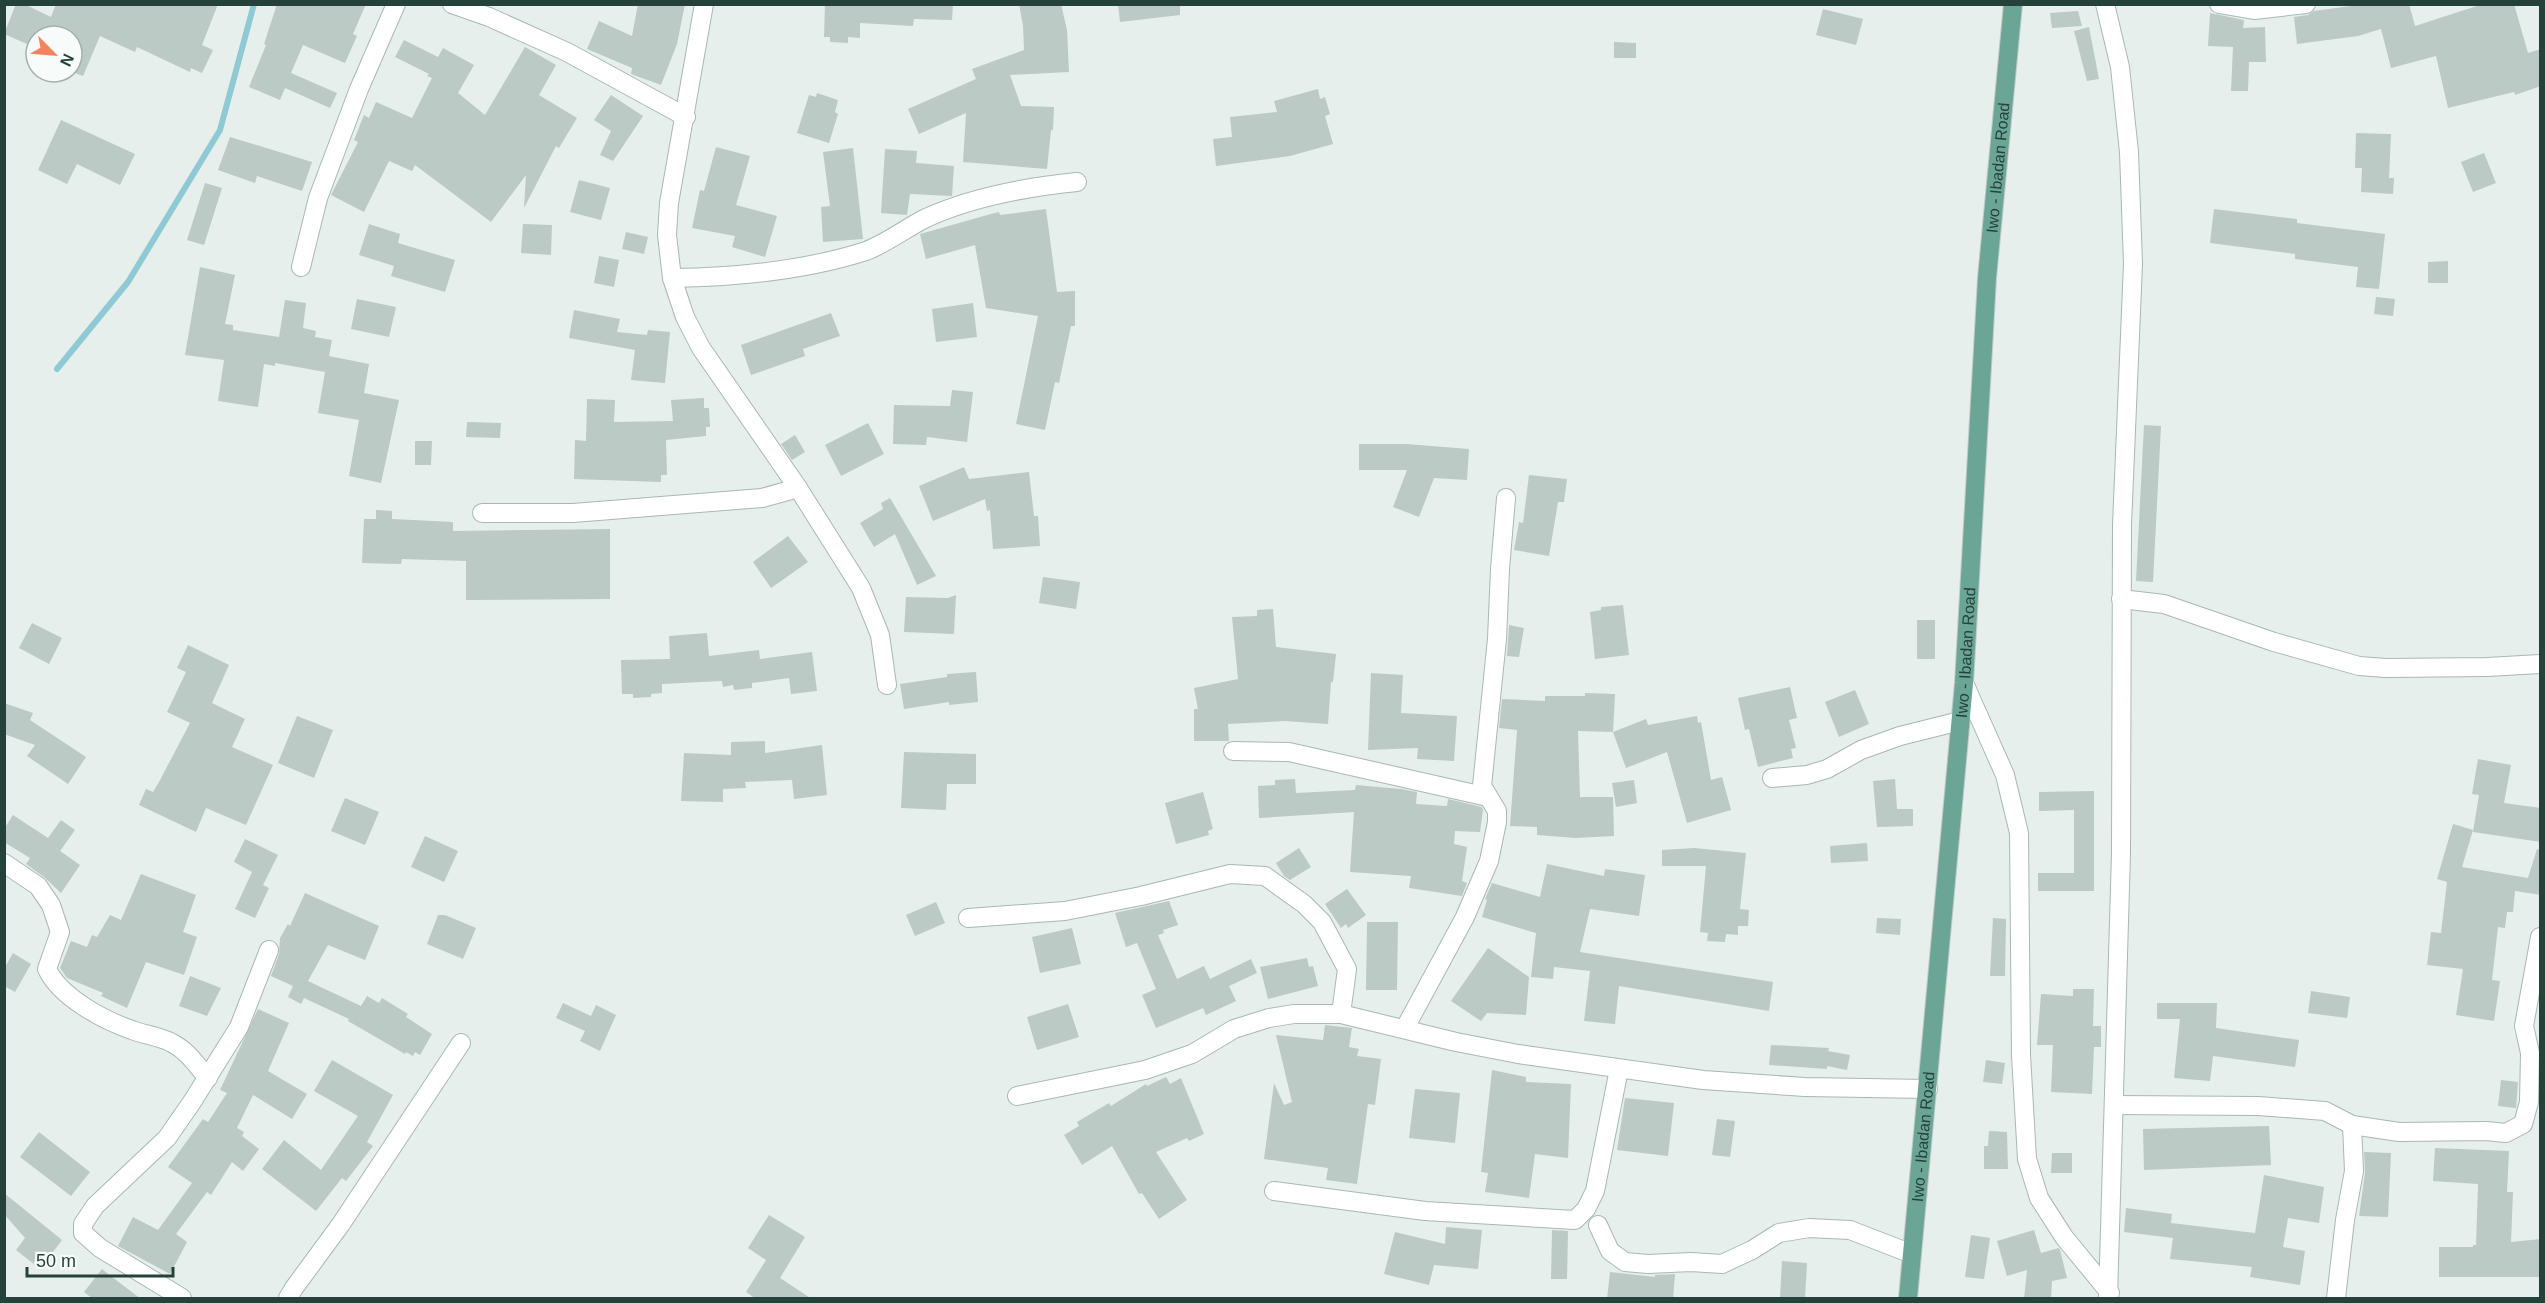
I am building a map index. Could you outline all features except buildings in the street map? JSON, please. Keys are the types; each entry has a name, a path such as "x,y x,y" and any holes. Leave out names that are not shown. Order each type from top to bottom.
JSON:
{"main road":[{"name":"Iwo - Ibadan Road","path":"1908,1299 1964,683 1987,278 2013,4"}],"street":[{"path":"301,267 318,198 358,89 396,4"},
{"path":"452,4 489,17 567,52 686,117"},
{"path":"704,4 686,117 669,203 667,235 672,278 685,317 701,348 798,488 861,588 880,635 887,685"},
{"path":"2105,4 2120,67 2129,152 2133,253 2122,525 2121,853 2116,994 2111,1296"},
{"path":"2218,4 2254,10 2306,4"},
{"path":"672,278 708,277 819,264 869,250 925,219 947,210 1022,190 1077,182"},
{"path":"482,513 573,513 703,503 762,498 798,488"},
{"path":"1405,1028 1423,990 1465,917 1489,861 1497,811 1482,786 1497,639 1506,498"},
{"path":"2121,599 2164,604 2274,642 2359,666 2431,668 2541,664"},
{"path":"1964,683 2005,775 2019,832 2021,1055 2027,1159 2039,1198 2064,1236 2111,1296"},
{"path":"1772,778 1807,776 1890,739 1960,721"},
{"path":"1233,751 1289,752 1488,796"},
{"path":"4,863 38,886 51,905 60,932 48,969 53,981 69,998 131,1030 172,1043 189,1053 208,1078"},
{"path":"968,918 1065,911 1141,896 1230,874 1265,876 1304,904 1322,922 1347,969 1341,1014"},
{"path":"2115,1105 2258,1106 2325,1111 2352,1125 2398,1132 2486,1131 2506,1133 2523,1124 2529,1102 2530,1053 2524,1026 2541,937"},
{"path":"182,1299 100,1248 83,1233 83,1224 95,1206 167,1138 208,1078 239,1027 269,950"},
{"path":"1017,1096 1145,1070 1192,1054 1234,1029 1269,1018 1294,1014 1341,1014 1456,1042 1618,1069 1769,1085 1928,1089"},
{"path":"288,1299 341,1224 461,1043"},
{"path":"1274,1191 1425,1210 1575,1220 1586,1209 1594,1191 1618,1069"},
{"path":"2336,1299 2345,1220 2354,1172 2352,1125"},
{"path":"1598,1225 1610,1251 1625,1262 1722,1264 1779,1233 1809,1228 1850,1230 1912,1254"}],"waterway":[{"path":"57,369 128,282 220,130 254,4"}]}
